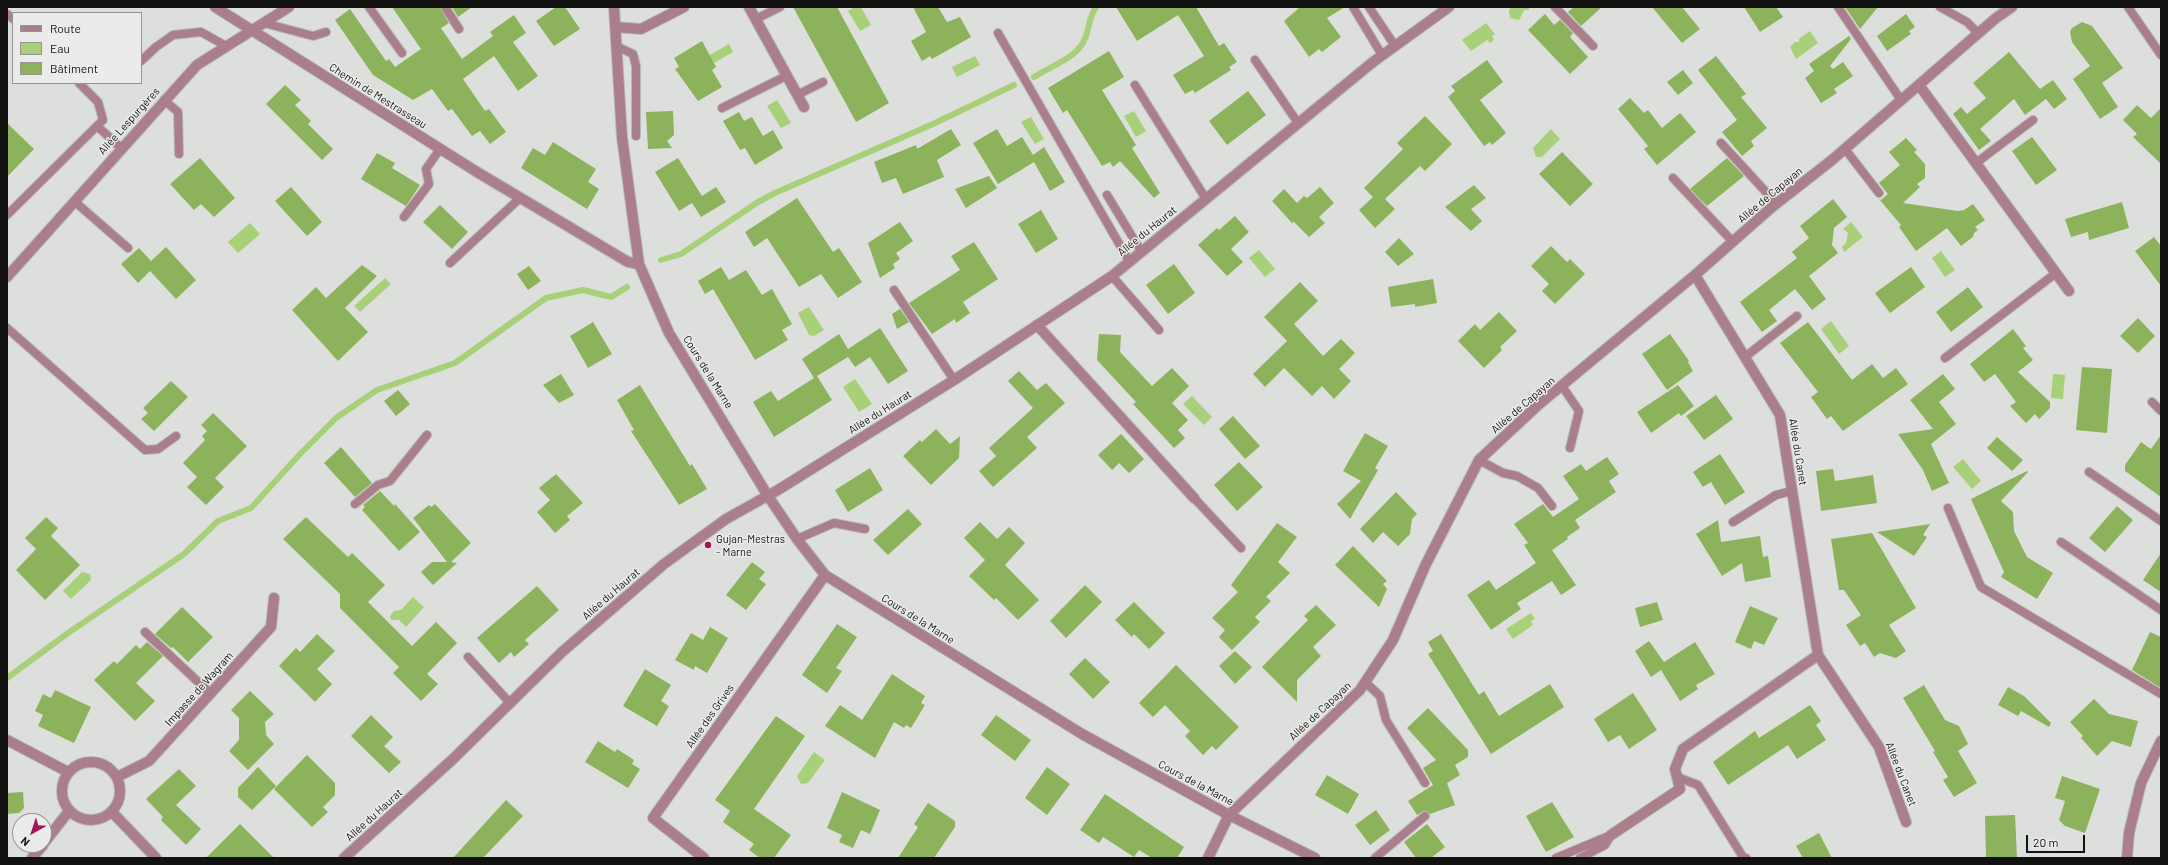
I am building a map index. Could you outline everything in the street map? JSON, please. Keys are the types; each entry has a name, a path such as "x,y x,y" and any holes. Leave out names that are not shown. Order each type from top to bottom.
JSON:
{"street":[{"name":"Chemin de Mestrasseau","path":"215,7 251,31 520,198 628,262 639,264"},
{"name":"Allée Lespurgères","path":"7,277 164,100 197,65 289,7"},
{"name":"Cours de la Marne","path":"614,7 622,137 639,264 669,333 768,496 796,539 824,575 1082,734 1229,814 1315,858"},
{"path":"615,27 641,29 684,7"},
{"path":"749,7 804,107"},
{"name":"Allée du Haurat","path":"344,858 453,759 562,652 664,564 726,519 768,496 954,380 1112,276 1382,55 1448,7"},
{"name":"Allée de Capayan","path":"1229,814 1360,690 1393,640 1425,566 1479,460 1562,386 1695,275 1777,204 1845,149 1978,33 2012,7"},
{"path":"1919,84 2069,292"},
{"name":"Allée du Canet","path":"1695,275 1780,415 1818,655 1879,747 1906,822"},
{"path":"1037,325 1194,498"},
{"name":"Allée des Grives","path":"704,858 653,818 824,575"},
{"name":"Impasse de Wagram","path":"117,777 149,762 271,628 274,598"},
{"path":"1611,835 1680,789 1675,769 1683,749 1818,655"},
{"path":"7,740 68,772"},
{"path":"2127,858 2129,833 2141,783 2161,741"},
{"path":"90,761 103,763 114,771 117,777 121,796 112,812 96,820 82,820 69,811 62,797 62,784 68,772 77,764 90,761"},
{"path":"52,833 69,811"},
{"path":"112,812 156,858"},
{"path":"1208,858 1229,814"}],"lane":[{"path":"370,7 402,53"},
{"path":"445,7 459,29"},
{"path":"756,20 780,7"},
{"path":"1353,7 1382,55"},
{"path":"1369,7 1395,46"},
{"path":"1555,7 1593,46"},
{"path":"1838,7 1901,100"},
{"path":"1940,7 1967,22 1978,33"},
{"path":"2128,7 2161,55"},
{"path":"264,23 313,36 326,32"},
{"path":"142,60 156,46 179,34 201,32 226,46"},
{"path":"998,33 1129,261"},
{"path":"616,46 633,54 636,66 636,136"},
{"path":"1255,60 1298,124"},
{"path":"722,108 786,76"},
{"path":"797,95 822,82"},
{"path":"7,215 103,120 98,102 80,84"},
{"path":"1136,85 1206,199"},
{"path":"164,100 178,112 179,154"},
{"path":"1976,163 2033,120"},
{"path":"97,126 121,148"},
{"path":"1721,143 1777,204"},
{"path":"404,218 429,184 426,169 440,149"},
{"path":"1845,149 1878,194"},
{"path":"1673,178 1733,242"},
{"path":"1107,195 1141,251"},
{"path":"450,263 520,198"},
{"path":"74,201 128,248"},
{"path":"1945,358 2056,273"},
{"path":"1112,276 1159,330"},
{"path":"894,290 954,380"},
{"path":"1745,357 1797,316"},
{"path":"7,328 145,450 158,449 176,436"},
{"path":"1562,386 1579,411 1570,448"},
{"path":"2152,402 2161,411"},
{"path":"355,504 378,485 390,481 427,435"},
{"path":"1479,460 1502,473 1517,476 1538,488 1552,506"},
{"path":"2089,472 2161,521"},
{"path":"1733,522 1776,494 1792,491"},
{"path":"1194,498 1241,548"},
{"path":"1948,508 1980,587 2161,694"},
{"path":"796,539 834,523 865,529"},
{"path":"2061,542 2161,610"},
{"path":"145,632 211,694"},
{"path":"468,657 510,703"},
{"path":"1365,682 1380,696 1386,720 1425,783"},
{"path":"1677,777 1698,785 1743,857 1746,858"},
{"path":"1375,858 1425,816"},
{"path":"1556,858 1611,835"},
{"path":"1580,858 1605,845 1611,835"}],"water":[{"path":"855,7 861,7 871,25 860,31 848,11"},
{"path":"1511,7 1529,7 1529,10 1524,10 1519,20 1510,18 1509,11"},
{"path":"1486,23 1495,34 1492,36 1494,40 1490,43 1487,40 1471,51 1462,40"},
{"path":"1810,31 1818,43 1796,59 1790,47 1795,42 1799,42 1799,39"},
{"path":"729,44 733,52 712,64 708,56"},
{"path":"975,56 980,65 957,77 952,67"},
{"path":"777,100 791,123 781,128 767,106"},
{"path":"1134,111 1146,131 1136,137 1124,116"},
{"path":"1031,117 1044,139 1035,144 1021,122"},
{"path":"1551,129 1560,139 1542,157 1536,157 1533,148"},
{"path":"1851,222 1863,237 1844,252 1842,247 1846,243 1848,233 1843,229"},
{"path":"250,223 260,234 238,253 228,242"},
{"path":"1259,250 1275,269 1265,277 1249,258"},
{"path":"1941,251 1955,270 1945,277 1932,258"},
{"path":"385,278 391,284 360,312 354,306"},
{"path":"809,307 824,330 814,336 809,335 798,313"},
{"path":"1831,321 1849,346 1839,354 1821,329"},
{"path":"2053,374 2065,375 2063,399 2051,398"},
{"path":"855,379 872,404 859,412 843,387"},
{"path":"1192,396 1212,417 1204,425 1183,404"},
{"path":"1963,459 1981,481 1972,489 1953,467"},
{"path":"82,572 90,574 91,580 71,599 63,591"},
{"path":"413,597 424,607 406,627 399,620 391,620 390,616 394,611 401,610"},
{"path":"1531,613 1535,619 1531,621 1533,625 1513,639 1506,629"},
{"path":"814,752 825,760 808,783 801,784 797,776"}],"building":[{"path":"392,7 440,7 449,23 441,28 462,59 493,36 490,32 514,15 526,33 513,42 538,76 518,91 494,56 463,79 485,111 489,109 506,132 490,144 480,131 472,136 452,109 448,111 432,89 413,100 373,75 335,20 350,9 386,61 389,59 395,67 421,49"},
{"path":"452,7 472,7 458,17"},
{"path":"556,7 565,7 580,29 554,46 536,21"},
{"path":"793,7 837,7 889,103 856,122"},
{"path":"913,7 938,7 947,22 960,17 971,37 932,59 930,56 922,61 911,41 926,32"},
{"path":"1116,7 1196,7 1219,46 1224,43 1237,62 1229,67 1231,70 1195,93 1193,90 1185,94 1173,75 1204,56 1178,15 1137,41"},
{"path":"1300,7 1345,7 1327,18 1341,37 1322,52 1319,49 1309,57 1284,21"},
{"path":"1574,7 1602,7 1581,26 1568,12"},
{"path":"1652,7 1682,7 1700,29 1682,43"},
{"path":"1744,7 1776,7 1783,17 1760,32"},
{"path":"1845,7 1878,7 1860,29"},
{"path":"1545,14 1554,25 1560,20 1573,33 1570,37 1588,57 1570,74 1528,30"},
{"path":"1906,14 1915,27 1909,31 1911,34 1887,51 1877,36"},
{"path":"2082,22 2092,26 2123,68 2102,83 2118,107 2100,119 2073,79 2090,66 2072,42 2070,32 2072,28"},
{"path":"1849,36 1851,39 1830,66 1833,69 1843,62 1853,76 1834,89 1837,93 1821,103 1805,78 1814,71 1809,64"},
{"path":"702,41 716,67 712,70 722,87 698,101 675,69 679,67 674,58"},
{"path":"1109,51 1124,77 1102,90 1136,145 1132,148 1160,193 1154,198 1120,161 1113,167 1110,162 1102,166 1067,110 1063,113 1048,88"},
{"path":"2009,52 2040,89 2053,80 2067,99 2054,109 2046,99 2025,115 2014,99 1980,129 1991,141 1979,150 1953,114 1961,107 1967,114 1986,98 1973,83"},
{"path":"1716,56 1746,94 1741,97 1767,128 1751,141 1754,146 1742,156 1722,132 1737,120 1698,70"},
{"path":"1487,60 1503,82 1480,100 1506,133 1492,145 1490,142 1484,146 1448,97 1455,91 1451,86"},
{"path":"1683,70 1693,83 1678,95 1667,82"},
{"path":"285,85 301,100 295,105 311,121 308,124 333,149 322,160 266,104"},
{"path":"1248,91 1266,115 1227,145 1209,121"},
{"path":"1630,98 1644,113 1648,110 1662,128 1680,113 1696,132 1657,165 1644,149 1648,146 1618,109"},
{"path":"2137,105 2151,118 2161,108 2161,164 2133,137 2137,134 2123,120"},
{"path":"673,111 674,135 667,141 672,148 648,149 646,112"},
{"path":"739,112 744,121 752,117 763,136 773,130 783,148 755,165 745,148 740,150 723,121"},
{"path":"1425,116 1452,144 1425,171 1420,166 1385,199 1395,209 1375,228 1359,210 1373,197 1364,188 1403,149 1397,143"},
{"path":"7,123 34,149 7,177"},
{"path":"951,129 961,145 937,160 944,177 903,194 896,178 882,183 874,162 916,145 917,149"},
{"path":"997,129 1007,146 1022,137 1033,155 1044,147 1065,182 1050,191 1034,162 998,184 973,143"},
{"path":"2032,137 2057,170 2036,185 2012,151"},
{"path":"1906,138 1917,150 1914,152 1925,164 1925,178 1917,184 1920,187 1903,203 1958,211 1964,210 1973,204 1985,220 1975,227 1978,230 1974,233 1973,237 1961,246 1947,228 1916,251 1899,227 1901,225 1879,199 1881,200 1888,194 1879,183 1900,165 1889,152"},
{"path":"553,142 596,169 588,182 599,189 587,209 521,168 533,148 545,155"},
{"path":"1562,152 1593,184 1570,206 1539,174"},
{"path":"377,153 395,163 392,168 420,185 406,206 361,179"},
{"path":"200,158 235,198 214,217 201,204 194,210 170,184"},
{"path":"678,158 702,196 716,187 726,202 701,217 692,203 700,198 679,211 655,172"},
{"path":"1727,158 1744,176 1707,206 1690,189"},
{"path":"989,176 997,188 966,208 955,189"},
{"path":"1474,185 1486,198 1471,209 1482,221 1471,231 1445,207"},
{"path":"291,187 322,222 307,236 275,201"},
{"path":"1320,187 1334,203 1319,217 1325,223 1309,237 1293,221 1293,224 1272,201 1284,189 1297,203 1304,196 1307,198"},
{"path":"797,198 833,252 839,248 862,282 838,298 821,274 799,287 767,238 754,247 745,232"},
{"path":"1833,199 1847,217 1834,228 1832,245 1838,253 1809,276 1826,299 1812,310 1795,289 1769,310 1777,321 1762,332 1740,302 1797,258 1792,252 1809,238 1800,226"},
{"path":"2122,202 2129,228 2089,240 2088,232 2071,237 2065,219"},
{"path":"440,205 468,232 452,249 423,222"},
{"path":"1041,210 1058,239 1036,253 1018,224"},
{"path":"1235,216 1249,232 1231,249 1243,262 1227,276 1198,245 1217,228 1219,230"},
{"path":"900,222 913,241 896,253 900,259 893,264 895,268 880,278 868,243"},
{"path":"2154,237 2161,246 2161,286 2135,251"},
{"path":"1399,238 1414,254 1398,266 1385,252"},
{"path":"974,242 998,279 963,302 970,313 956,323 955,319 932,334 909,303 960,270 951,256"},
{"path":"1551,246 1567,262 1570,259 1585,274 1555,304 1542,291 1549,284 1531,266"},
{"path":"166,247 196,280 176,299 150,271 138,283 121,264 139,248 151,261"},
{"path":"1174,264 1195,293 1168,314 1146,285"},
{"path":"362,265 377,276 345,308 368,332 338,361 292,310 316,287 326,298"},
{"path":"529,266 541,281 528,290 517,274"},
{"path":"721,267 729,280 746,270 762,295 772,289 792,324 782,330 788,340 755,360 713,289 705,294 698,281"},
{"path":"1911,267 1925,287 1890,313 1875,293"},
{"path":"1433,279 1437,303 1415,307 1415,304 1391,307 1388,287"},
{"path":"1300,282 1318,301 1294,324 1323,356 1341,339 1355,353 1339,369 1351,381 1334,399 1322,386 1312,396 1284,368 1265,387 1253,374 1287,341 1264,317"},
{"path":"1968,287 1983,307 1951,332 1936,312"},
{"path":"900,309 909,322 897,329 892,314"},
{"path":"1499,312 1517,331 1500,347 1502,350 1484,368 1458,341 1475,324 1480,330"},
{"path":"2138,318 2155,336 2138,353 2120,336"},
{"path":"593,322 612,354 588,368 570,336"},
{"path":"1808,322 1852,380 1872,364 1883,378 1896,368 1908,384 1843,431 1831,416 1827,419 1811,397 1818,392 1780,343"},
{"path":"880,328 908,371 888,384 870,357 855,367 848,357 817,376 832,400 774,437 753,402 771,391 778,401 814,378 802,359 839,334 848,349"},
{"path":"2013,329 2026,346 2023,348 2033,360 2018,372 2050,402 2050,408 2039,419 2035,414 2026,423 2010,406 2016,402 1995,374 1984,382 1970,364"},
{"path":"1099,334 1121,335 1120,352 1152,386 1172,368 1189,386 1172,403 1188,420 1178,430 1185,438 1174,448 1133,404 1136,402 1097,360"},
{"path":"1670,334 1689,361 1688,362 1693,371 1667,390 1642,354"},
{"path":"2082,367 2112,369 2107,433 2076,430"},
{"path":"1019,371 1037,390 1046,383 1065,403 1027,437 1037,448 993,487 979,471 996,456 989,448 1033,408 1008,381"},
{"path":"561,374 574,395 559,403 543,385"},
{"path":"1943,374 1955,389 1939,402 1956,424 1931,444 1949,483 1932,491 1923,470 1898,434 1933,429 1910,400"},
{"path":"171,381 188,397 154,431 141,419 148,413 143,408"},
{"path":"640,385 690,466 692,464 707,489 679,505 631,431 634,430 617,400"},
{"path":"1678,385 1694,406 1681,416 1679,413 1651,433 1637,412"},
{"path":"398,390 410,404 396,416 384,401"},
{"path":"1716,395 1733,419 1704,440 1686,416"},
{"path":"213,413 247,446 215,478 224,487 206,505 187,487 197,477 183,463 205,440 202,436 207,431 201,425"},
{"path":"1233,416 1260,446 1245,459 1219,429"},
{"path":"936,429 950,444 960,436 959,458 931,485 903,456 920,440 922,442"},
{"path":"1365,433 1388,446 1375,468 1378,470 1350,519 1337,504 1361,481 1343,471"},
{"path":"1121,434 1144,459 1129,473 1119,463 1112,470 1098,455"},
{"path":"2161,435 2161,497 2125,471 2125,465 2141,442 2151,449"},
{"path":"1997,437 2023,460 2012,471 1987,448"},
{"path":"341,447 372,483 355,497 324,463"},
{"path":"1720,454 1745,492 1725,505 1711,482 1703,487 1693,472"},
{"path":"1607,457 1619,474 1609,481 1616,492 1575,520 1580,528 1567,537 1568,539 1552,550 1576,585 1561,595 1552,581 1517,603 1521,609 1491,630 1467,595 1489,580 1496,590 1536,563 1524,545 1528,543 1514,524 1543,504 1553,517 1579,499 1563,476 1581,464 1586,471"},
{"path":"1239,462 1263,487 1237,511 1214,485"},
{"path":"870,468 883,490 848,512 835,490"},
{"path":"1833,469 1835,481 1873,475 1877,503 1821,511 1816,471"},
{"path":"2027,471 2028,472 2001,501 2013,512 2014,531 2027,557 2053,573 2037,599 2001,577 2004,572 1971,499"},
{"path":"556,474 583,503 567,516 570,520 555,533 537,512 550,500 539,488"},
{"path":"380,491 394,506 395,504 420,532 399,551 362,510 365,507 363,505"},
{"path":"1396,492 1417,514 1412,519 1410,534 1398,546 1383,532 1373,543 1360,529"},
{"path":"435,504 471,543 451,562 457,563 433,585 421,572 432,562 447,562 413,518 429,505 431,507"},
{"path":"2117,506 2133,520 2105,552 2089,538"},
{"path":"908,509 922,524 888,555 873,540"},
{"path":"46,517 58,528 51,536 80,565 45,600 16,570 36,549 25,538"},
{"path":"306,517 348,557 352,553 385,585 368,602 412,646 436,622 457,643 427,674 438,684 421,701 393,673 399,667 340,608 340,594 283,539"},
{"path":"1718,520 1721,542 1760,536 1763,557 1768,556 1771,577 1745,582 1742,563 1722,576 1696,534"},
{"path":"980,522 997,539 1009,527 1025,543 1005,565 1039,600 1018,620 996,598 994,600 969,576 985,560 964,538"},
{"path":"1277,523 1297,537 1278,562 1290,573 1266,597 1271,601 1255,617 1260,622 1232,650 1219,637 1225,630 1212,618 1238,592 1231,585"},
{"path":"1930,524 1923,535 1927,537 1914,556 1877,532"},
{"path":"1872,533 1916,608 1889,625 1906,651 1896,658 1880,653 1874,657 1865,643 1860,646 1846,625 1861,615 1844,590 1839,590 1831,539"},
{"path":"1353,546 1387,581 1383,584 1387,589 1379,607 1335,565"},
{"path":"2161,553 2161,592 2143,580"},
{"path":"752,562 765,572 759,579 766,584 746,610 726,595"},
{"path":"1085,585 1102,602 1066,638 1050,621"},
{"path":"537,586 559,610 525,640 529,644 514,657 511,652 499,663 477,638"},
{"path":"1134,602 1165,633 1149,649 1134,634 1132,637 1115,620"},
{"path":"1657,602 1663,620 1640,627 1635,608"},
{"path":"1316,605 1336,625 1313,647 1321,656 1297,680 1297,702 1262,667 1308,620 1304,616"},
{"path":"1750,606 1778,618 1764,645 1754,641 1751,649 1735,642"},
{"path":"182,607 213,637 188,662 173,647 171,648 155,634"},
{"path":"837,624 857,637 836,668 842,671 827,693 802,675"},
{"path":"710,627 728,638 707,673 695,666 694,670 675,660 691,633 703,640"},
{"path":"2150,632 2161,637 2161,688 2132,670"},
{"path":"317,634 335,651 317,669 332,684 315,702 279,666 296,648 300,652"},
{"path":"1441,634 1479,695 1484,691 1499,716 1550,684 1564,707 1491,754 1428,654 1433,651 1428,642"},
{"path":"1649,641 1664,662 1695,642 1715,674 1696,685 1698,689 1680,701 1661,670 1651,677 1635,651"},
{"path":"147,642 163,656 136,683 155,701 135,721 94,680 114,661 117,664 136,645 140,649"},
{"path":"1235,651 1252,667 1235,684 1219,666"},
{"path":"1085,658 1110,682 1093,699 1069,674"},
{"path":"1176,665 1239,727 1216,750 1212,746 1203,755 1185,736 1190,731 1165,705 1153,717 1139,703"},
{"path":"645,669 671,685 661,701 669,706 657,726 623,706"},
{"path":"892,674 925,696 921,703 925,705 911,728 906,725 904,728 894,722 875,758 825,726 840,705 862,720"},
{"path":"1924,685 1945,720 1959,726 1968,744 1958,751 1977,783 1954,797 1943,780 1948,777 1933,752 1935,751 1903,698"},
{"path":"2008,687 2024,696 2051,723 2049,727 2021,711 2018,716 1998,705"},
{"path":"55,690 91,707 74,743 38,726 43,715 35,711 43,694 51,698"},
{"path":"250,691 274,714 265,722 266,735 274,744 248,770 229,751 239,740 239,718 231,710"},
{"path":"1633,693 1657,730 1629,749 1620,735 1608,742 1594,719"},
{"path":"2094,699 2109,714 2138,721 2131,747 2112,741 2097,756 2081,738 2083,736 2070,722"},
{"path":"1810,705 1821,721 1816,725 1826,740 1797,759 1788,745 1728,785 1713,762 1755,731 1759,738"},
{"path":"1428,708 1468,750 1468,757 1455,765 1460,775 1447,783 1455,805 1430,814 1424,811 1417,815 1408,801 1433,785 1423,768 1436,760 1407,728"},
{"path":"371,715 393,737 384,746 401,762 389,773 351,736"},
{"path":"996,715 1031,740 1015,761 981,735"},
{"path":"776,716 805,736 754,809 791,835 774,858 760,858 749,850 754,844 723,822 730,811 715,800"},
{"path":"598,741 615,752 617,749 634,760 632,764 640,769 628,788 585,762"},
{"path":"307,755 335,783 335,795 323,807 328,812 312,827 274,789"},
{"path":"258,767 276,786 252,810 238,797 238,788"},
{"path":"1047,767 1070,784 1047,815 1025,798"},
{"path":"179,769 196,786 176,805 201,829 186,845 161,820 163,817 146,799"},
{"path":"1327,775 1359,794 1348,814 1315,795"},
{"path":"2062,776 2100,789 2085,833 2065,826 2059,820 2065,801 2055,798"},
{"path":"23,792 24,808 19,813 7,814 7,793"},
{"path":"842,792 880,810 870,834 861,830 853,848 839,842 842,835 827,828"},
{"path":"1105,794 1184,847 1177,858 1152,858 1139,850 1134,857 1103,837 1099,843 1080,830"},
{"path":"506,800 523,816 483,858 453,858"},
{"path":"1552,802 1574,837 1546,852 1526,816"},
{"path":"928,803 955,821 955,827 934,858 898,858 918,827 914,824"},
{"path":"1376,810 1390,830 1370,845 1355,825"},
{"path":"2015,815 2017,858 1986,858 1985,816"},
{"path":"240,824 274,858 206,858"},
{"path":"1427,824 1445,847 1431,858 1416,858 1404,842"},
{"path":"1819,833 1832,858 1803,858 1796,846"}],"waterway":[{"path":"1034,77 1064,60 1077,50 1086,36 1096,7"},
{"path":"661,260 681,254 758,202 775,193 933,124 1014,85"},
{"path":"7,678 68,633 184,554 218,521 251,508 300,454 336,418 377,390 455,363 546,298 583,290 611,297 627,287"}],"place":[{"name":"Gujan-Mestras - Marne","path":"708,545"}]}
